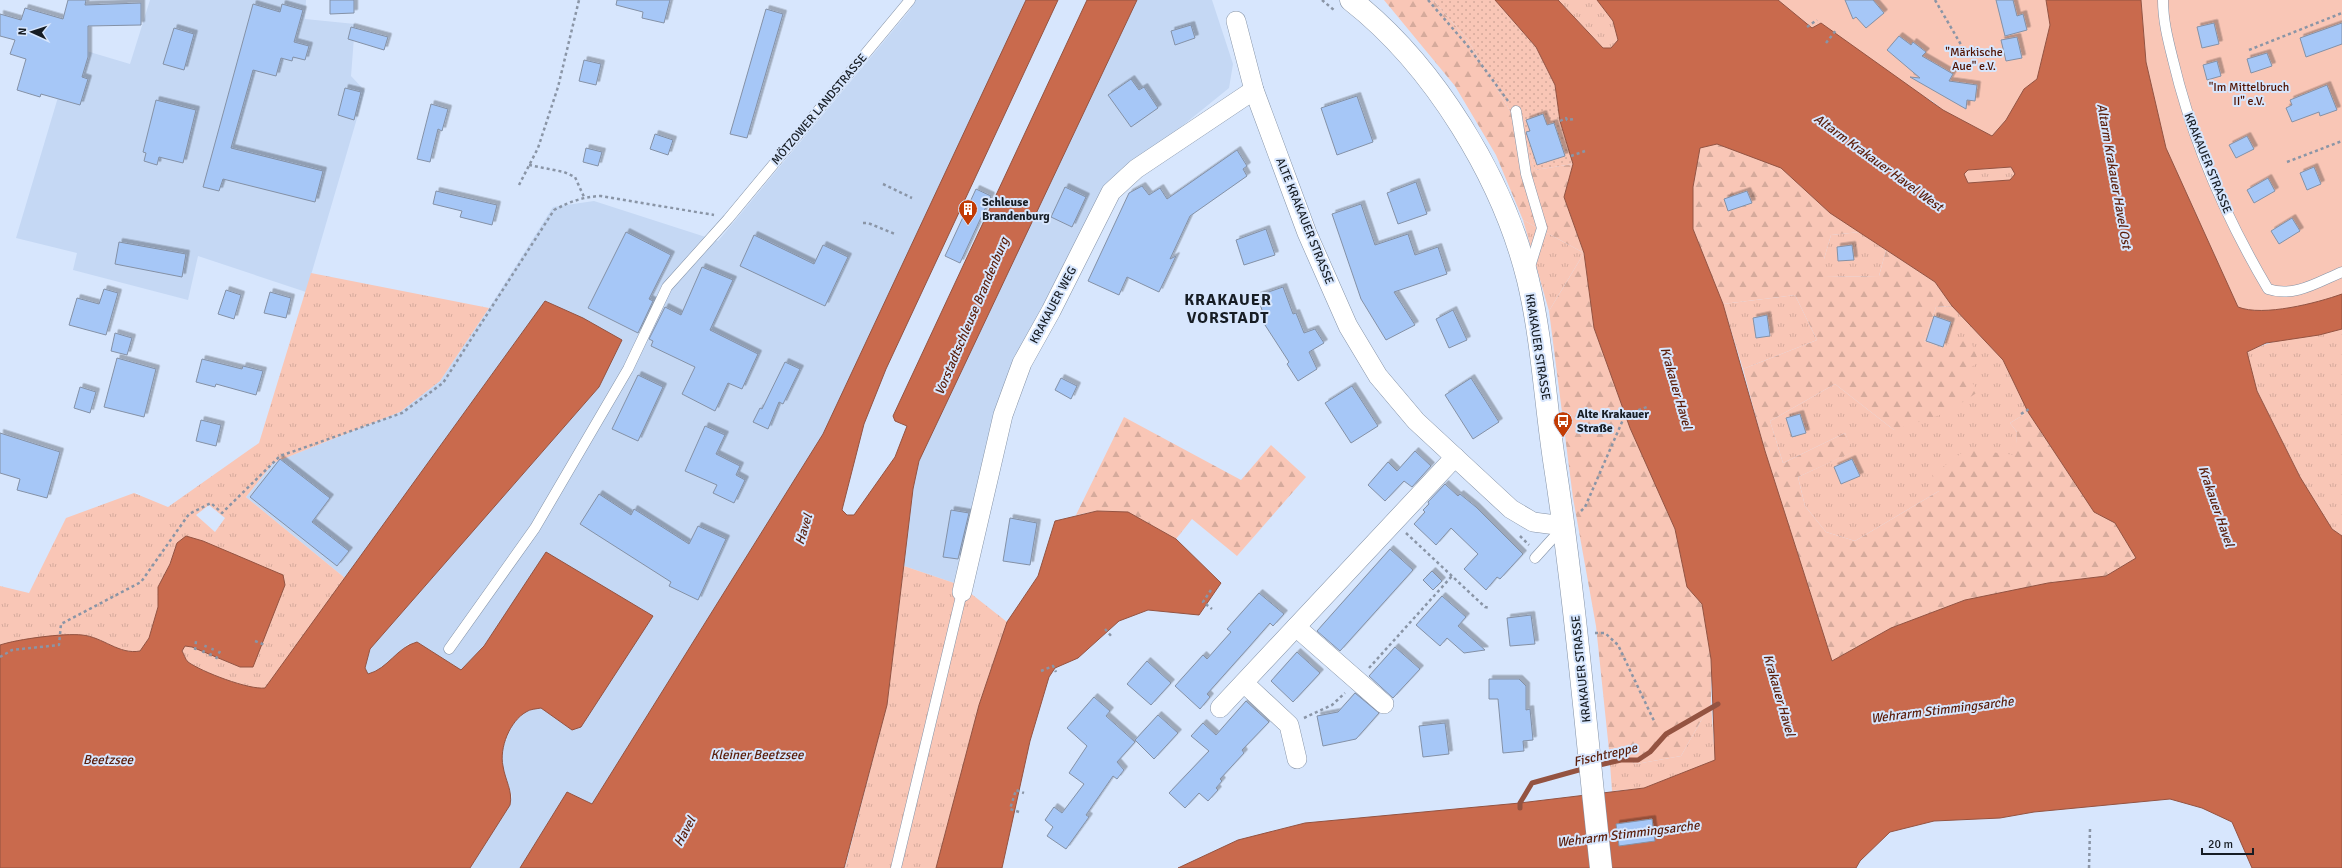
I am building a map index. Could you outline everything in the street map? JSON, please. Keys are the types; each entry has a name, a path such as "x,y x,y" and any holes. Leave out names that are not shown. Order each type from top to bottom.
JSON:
{"main road":[{"name":"KRAKAUER STRASSE","path":"1345,8 1368,13 1405,51 1438,92 1468,138 1494,187 1527,278 1539,334 1551,440 1564,526 1577,632 1601,868"}],"street":[{"name":"ALTE KRAKAUER STRASSE","path":"1236,22 1254,90 1308,233 1348,326 1378,376 1416,421 1512,509 1533,522 1564,526"},
{"name":"KRAKAUER WEG","path":"962,592 1003,415 1022,363 1051,311 1111,192 1136,169 1254,90"},
{"path":"1220,708 1395,523 1455,457"},
{"path":"1296,627 1362,676 1384,704"},
{"path":"1244,683 1289,725 1297,759"}],"lane":[{"name":"MÖTZOWER LANDSTRASSE","path":"448,649 535,528 628,369 667,287 728,219 910,0"},
{"name":"KRAKAUER STRASSE","path":"2164,0 2163,17 2182,99 2218,193 2268,289 2279,293 2293,292 2342,272"},
{"path":"1516,112 1526,174 1542,228 1527,278"},
{"path":"1535,558 1564,526"},
{"path":"896,868 962,592"}],"path":[{"path":"519,185 538,148 558,87 579,0"},
{"path":"1322,0 1345,8"},
{"path":"1428,0 1467,45 1516,112"},
{"path":"1935,0 1967,55"},
{"path":"2249,50 2342,13"},
{"path":"1807,27 1817,20"},
{"path":"1826,43 1837,29"},
{"path":"1560,121 1566,118 1567,120 1574,119"},
{"path":"2287,162 2342,141"},
{"path":"1571,156 1585,150"},
{"path":"529,165 564,172 575,177 584,196"},
{"path":"883,184 912,198"},
{"path":"0,657 12,650 59,645 61,624 141,582 189,514 211,503 222,513 280,456 402,413 443,382 554,210 571,200 584,196 601,196 728,219"},
{"path":"863,223 868,222 895,234"},
{"path":"1564,526 1585,507 1625,415 1647,407"},
{"path":"2021,414 2029,409"},
{"path":"1395,523 1485,608 1490,608"},
{"path":"1289,725 1332,705 1362,676 1452,576"},
{"path":"1211,590 1203,602 1212,609"},
{"path":"1105,629 1112,637"},
{"path":"1577,632 1606,633 1618,645 1655,723"},
{"path":"195,650 196,641"},
{"path":"255,641 265,645"},
{"path":"203,653 206,645"},
{"path":"210,656 213,648"},
{"path":"216,659 220,651"},
{"path":"1041,671 1053,666 1056,672"},
{"path":"1019,812 1010,809 1016,790 1024,792"},
{"path":"2089,868 2090,829"}],"shaded area":[{"path":"150,0 306,0 305,19 355,24 351,76 365,91 306,292 198,256 188,300 73,270 77,253 16,238 73,47 130,64"},
{"path":"915,0 1026,0 823,434 592,804 567,792 520,868 470,868 510,805 512,796 502,766 502,750 513,724 526,711 541,707 555,716 546,552 484,646 461,670 417,642 408,644 378,671 368,674 365,668 370,649 599,387 545,302 345,578 246,497 273,463 400,412 440,381 489,308 553,207 594,201 718,241 910,10"},
{"path":"1137,0 1212,0 1233,64 1229,88 1134,165 1009,379 960,585 904,566 913,489 919,461"}],"green space":[{"path":"1384,0 1433,0 1467,39 1522,131 1535,170 1573,164 1564,197 1584,253 1523,220 1496,155 1455,86"},
{"path":"1433,0 1495,0 1536,47 1555,85 1560,121 1573,164 1535,170 1522,131 1467,39"},
{"path":"1558,0 1597,0 1613,21 1618,40 1611,48 1603,48"},
{"name":"\"Märkische Aue\" e.V.","path":"1778,0 2046,0 2050,25 2037,79 2024,89 2006,120 1992,136 1943,110 1932,101 1812,28"},
{"name":"\"Im Mittelbruch II\" e.V.","path":"2141,0 2342,0 2342,294 2305,305 2275,310 2249,310 2238,307 2166,148 2146,62"},
{"path":"1717,144 1781,168 1830,213 1860,232 1831,235 1824,259 1824,277 1879,276 1886,250 1935,282 1952,306 1936,307 1924,341 1943,348 1955,339 1971,342 1979,362 1965,371 1978,392 1946,413 1894,430 1835,384 1770,421 1783,463 1845,433 1853,452 1798,477 1805,506 1826,532 1855,541 1939,491 1932,475 1967,449 2015,455 2017,432 2010,423 2028,412 2094,512 2115,523 2136,558 2106,576 2048,583 1965,600 1891,628 1832,661 1765,451 1743,369 1817,340 1795,295 1723,304 1693,229 1693,187 1700,148"},
{"path":"2011,167 2015,174 2010,180 1968,183 1964,174 1968,170"},
{"path":"1523,220 1584,253 1549,311"},
{"path":"1860,232 1886,250 1879,276 1824,277 1824,259 1831,235"},
{"path":"1584,253 1594,328 1630,428 1675,529 1687,587 1702,604 1711,659 1711,703 1681,756 1636,764 1609,750 1596,626 1573,498 1549,311"},
{"path":"311,273 489,308 440,381 400,412 273,463 246,497 345,578 265,689 258,689 237,684 204,671 188,662 182,651 185,646 192,647 240,667 224,551 203,541 177,543 170,564 158,587 158,607 149,638 140,651 132,652 118,648 90,636 82,635 41,637 0,645 0,586 29,593 66,518 134,493 168,507 259,443","holes":["209,505 225,518 215,532 196,515"]},
{"path":"1795,295 1817,340 1743,369 1723,304"},
{"path":"1952,306 2003,360 2028,412 2010,423 2017,432 2016,455 1939,491 1855,541 1826,532 1805,506 1798,477 1852,452 1845,433 1783,463 1770,421 1835,384 1894,430 1943,348 1924,341 1936,307"},
{"path":"2342,329 2342,536 2332,529 2300,477 2257,391 2247,352 2282,340"},
{"path":"1124,417 1241,480 1271,445 1306,477 1237,556 1192,519 1176,539 1128,512 1097,511 1076,515"},
{"path":"904,566 960,585 1007,622 979,705 936,868 845,868 887,705"},
{"path":"1711,703 1715,760 1644,788 1612,791 1609,750 1636,764 1681,756"}],"water":[{"name":"Kleiner Beetzsee","path":"1026,0 1058,0 886,369 864,424 842,510 847,515 854,515 895,457 907,426 895,421 893,416 1087,0 1137,0 919,461 913,489 887,705 844,868 520,868 567,792 592,804 823,434"},
{"path":"1495,0 1558,0 1603,48 1611,48 1618,40 1613,21 1597,0 1778,0 1812,28 1821,23 1943,110 1992,136 2006,120 2024,89 2037,79 2050,25 2046,0 2141,0 2146,62 2166,148 2238,307 2249,310 2275,310 2305,305 2342,294 2342,329 2319,335 2266,343 2247,352 2257,391 2300,477 2332,529 2342,536 2342,868 2252,868 2232,822 2202,808 2170,799 2034,812 2000,818 1934,821 1890,832 1860,861 1856,868 1178,868 1238,840 1305,823 1520,803 1644,788 1715,760 1711,659 1702,604 1687,587 1675,529 1630,428 1594,328 1584,253 1564,197 1573,164 1560,121 1555,85 1536,47","holes":["1717,144 1781,168 1830,213 1935,282 1952,306 2003,360 2028,412 2094,512 2115,523 2136,558 2106,576 2048,583 1965,600 1891,628 1832,661 1765,451 1723,304 1693,229 1693,187 1700,148","2011,167 2015,174 2010,180 1968,183 1964,174 1968,170"]},
{"name":"Beetzsee","path":"545,301 583,318 622,340 599,387 370,649 365,668 368,674 381,668 404,648 417,642 461,670 484,646 546,552 653,616 581,727 572,730 541,708 528,711 520,716 515,722 504,743 502,759 511,800 510,805 470,868 0,868 0,645 41,637 82,635 90,636 118,648 132,652 140,651 149,638 158,607 158,587 170,564 177,543 186,536 203,541 283,575 285,585 253,667 240,667 192,647 185,646 182,651 188,662 204,671 226,680 248,686 265,688"},
{"path":"1097,511 1128,512 1176,539 1221,583 1199,615 1148,610 1119,621 1078,658 1055,668 1049,677 1030,741 1002,868 936,868 979,705 1007,622 1038,576 1055,521"}],"building":[{"path":"68,0 86,0 85,5 141,3 141,25 88,26 88,57 82,77 88,79 80,105 41,94 40,97 17,90 26,59 10,54 15,40 0,36 0,14 21,20 25,8 63,19"},
{"path":"330,0 354,0 354,13 330,14"},
{"path":"617,0 670,0 664,23 642,18 643,12 616,5"},
{"path":"1845,0 1873,0 1884,13 1866,28 1856,17 1853,19"},
{"path":"1996,0 2013,0 2017,16 2023,14 2027,30 2005,36"},
{"path":"253,4 280,12 282,4 303,10 294,42 309,46 305,60 293,57 292,61 281,58 276,76 253,70 231,148 323,171 315,202 223,179 219,191 203,187"},
{"path":"766,9 783,14 747,138 730,134"},
{"path":"2214,23 2219,44 2202,48 2197,27"},
{"path":"2342,23 2342,44 2306,57 2300,38"},
{"path":"1191,25 1195,38 1175,45 1171,31"},
{"path":"351,27 388,37 384,50 348,39"},
{"path":"174,28 194,34 184,70 163,64"},
{"path":"1899,36 1911,45 1913,42 1926,52 1922,56 1953,74 1949,81 1977,85 1975,101 1967,100 1966,109 1910,77 1920,78 1887,50"},
{"path":"2017,37 2022,58 2006,61 2001,40"},
{"path":"2267,53 2272,66 2251,73 2247,59"},
{"path":"584,60 601,64 596,85 579,81"},
{"path":"2217,61 2221,76 2207,80 2203,65"},
{"path":"1131,79 1139,90 1144,87 1158,108 1131,127 1108,95"},
{"path":"2327,85 2337,110 2320,116 2319,112 2292,122 2286,108 2292,105 2290,100"},
{"path":"345,88 361,92 354,120 338,115"},
{"path":"1357,96 1373,142 1337,155 1321,108"},
{"path":"156,100 196,110 183,163 159,157 157,165 144,161 146,153 143,152"},
{"path":"431,104 448,109 442,131 438,129 430,162 417,159"},
{"path":"1543,114 1547,125 1554,123 1565,156 1537,165 1526,132 1530,131 1526,120"},
{"path":"655,134 673,140 668,155 650,149"},
{"path":"2247,136 2254,149 2236,158 2229,145"},
{"path":"586,148 602,152 598,166 583,162"},
{"path":"1237,150 1247,166 1243,169 1247,176 1190,216 1170,259 1176,256 1159,292 1127,277 1119,295 1088,281 1129,193 1142,186 1149,195 1160,188 1167,199"},
{"path":"2314,167 2321,184 2307,190 2300,173"},
{"path":"2268,178 2275,191 2254,203 2247,190"},
{"path":"1416,182 1427,214 1398,224 1387,193"},
{"path":"1065,187 1086,197 1072,227 1051,217"},
{"name":"Schleuse Brandenburg","path":"976,189 991,196 960,263 945,256"},
{"path":"436,191 497,205 492,225 460,217 462,211 433,204"},
{"path":"1747,191 1752,203 1728,211 1724,199"},
{"path":"1361,204 1375,245 1408,234 1415,255 1438,247 1447,274 1394,292 1415,325 1386,340 1361,299 1332,214"},
{"path":"2292,218 2300,231 2279,244 2271,231"},
{"path":"1266,229 1275,255 1244,265 1236,240"},
{"path":"626,232 671,255 649,299 653,301 638,333 588,308"},
{"path":"754,235 814,264 823,245 848,257 825,306 740,266"},
{"path":"119,242 186,254 182,277 115,264"},
{"path":"1852,245 1854,260 1838,261 1837,247"},
{"path":"702,267 733,280 710,330 758,354 742,389 728,383 715,411 682,394 695,367 651,346 653,341 649,339 665,307 681,315"},
{"path":"1283,287 1293,314 1296,313 1304,333 1315,329 1324,343 1309,352 1317,369 1298,381 1287,364 1289,362 1265,325 1267,324 1257,296"},
{"path":"104,289 118,293 106,335 69,325 77,298 99,304"},
{"path":"226,290 241,295 234,319 218,314"},
{"path":"270,292 291,298 286,318 264,313"},
{"path":"1453,310 1467,340 1449,348 1436,319"},
{"path":"1767,315 1770,336 1756,338 1753,318"},
{"path":"1934,316 1951,322 1943,347 1926,341"},
{"path":"115,333 132,338 127,355 111,351"},
{"path":"117,358 156,369 144,417 104,407"},
{"path":"202,359 242,369 243,366 263,371 256,395 216,384 215,387 196,382"},
{"path":"785,362 800,369 783,404 779,402 768,429 753,422 760,408 762,409"},
{"path":"638,375 663,387 638,441 612,429"},
{"path":"1061,378 1077,386 1071,399 1055,390"},
{"path":"1471,378 1499,422 1473,439 1445,395"},
{"path":"1352,386 1378,426 1351,443 1325,403"},
{"path":"80,387 96,392 90,413 74,408"},
{"path":"1800,414 1806,433 1792,437 1786,418"},
{"path":"201,420 221,425 216,446 196,441"},
{"path":"705,426 725,435 716,454 740,466 736,475 745,480 734,503 713,493 717,485 685,471"},
{"path":"0,433 60,452 47,498 17,490 20,479 0,473"},
{"path":"1415,451 1431,466 1412,487 1404,481 1385,501 1368,485 1388,462 1397,471"},
{"path":"280,459 330,498 312,522 349,551 337,566 250,497"},
{"path":"1852,459 1860,476 1841,484 1834,467"},
{"path":"1445,484 1458,496 1460,494 1476,507 1523,554 1500,579 1497,577 1486,590 1464,569 1478,554 1451,528 1436,545 1414,524 1425,512 1423,510 1429,504 1428,502"},
{"path":"599,494 631,515 634,509 689,544 698,526 726,539 698,600 669,586 671,582 580,524"},
{"path":"951,510 969,513 958,559 943,557"},
{"path":"1010,518 1037,523 1030,565 1003,561"},
{"path":"1390,549 1413,570 1340,651 1317,631"},
{"path":"1432,571 1442,581 1433,590 1423,580"},
{"path":"1259,593 1284,614 1273,626 1270,623 1207,694 1210,697 1200,709 1175,686 1203,655 1207,659 1231,632 1227,629"},
{"path":"1442,596 1466,617 1458,626 1485,650 1464,653 1447,638 1440,646 1416,625"},
{"path":"1531,615 1535,644 1510,646 1507,618"},
{"path":"1395,647 1420,669 1393,698 1369,676"},
{"path":"1297,652 1320,673 1293,702 1271,681"},
{"path":"1147,661 1171,683 1151,705 1127,684"},
{"path":"1489,679 1519,679 1526,686 1526,710 1530,709 1533,740 1523,741 1524,751 1503,753 1498,699 1489,699"},
{"path":"1355,693 1379,713 1356,739 1323,746 1317,716 1338,712"},
{"path":"1094,697 1110,711 1106,716 1135,742 1117,762 1124,770 1117,779 1113,776 1086,815 1089,817 1066,849 1047,836 1053,827 1045,820 1054,807 1062,813 1084,784 1069,773 1087,746 1067,728"},
{"path":"1246,701 1269,722 1242,750 1244,753 1220,779 1222,781 1216,788 1218,790 1208,801 1199,793 1185,808 1169,793 1209,751 1191,736 1203,723 1216,735"},
{"path":"1158,715 1178,733 1154,759 1135,740"},
{"path":"1445,723 1449,754 1423,757 1419,726"},
{"path":"1652,819 1655,841 1619,846 1616,824"}],"waterway":[{"name":"Fischtreppe","path":"1595,766 1621,760 1638,760 1650,752 1666,734 1718,704"},
{"name":"Fischtreppe","path":"1520,808 1520,803 1532,783 1586,768"}],"place":[{"name":"Schleuse Brandenburg","path":"968,226"},
{"name":"Alte Krakauer Straße","path":"1563,438"}],"district":[{"name":"KRAKAUER VORSTADT","path":"1228,308"}],"water label":[{"name":"Altarm Krakauer Havel West","path":"1879,162"},
{"name":"Altarm Krakauer Havel Ost","path":"2115,176"},
{"name":"Vorstadtschleuse Brandenburg","path":"971,316"},
{"name":"Krakauer Havel","path":"1677,388"},
{"name":"Krakauer Havel","path":"2217,506"},
{"name":"Havel","path":"803,529"},
{"name":"Krakauer Havel","path":"1780,695"},
{"name":"Wehrarm Stimmingsarche","path":"1942,709"},
{"name":"Havel","path":"684,831"},
{"name":"Wehrarm Stimmingsarche","path":"1628,833"}]}
